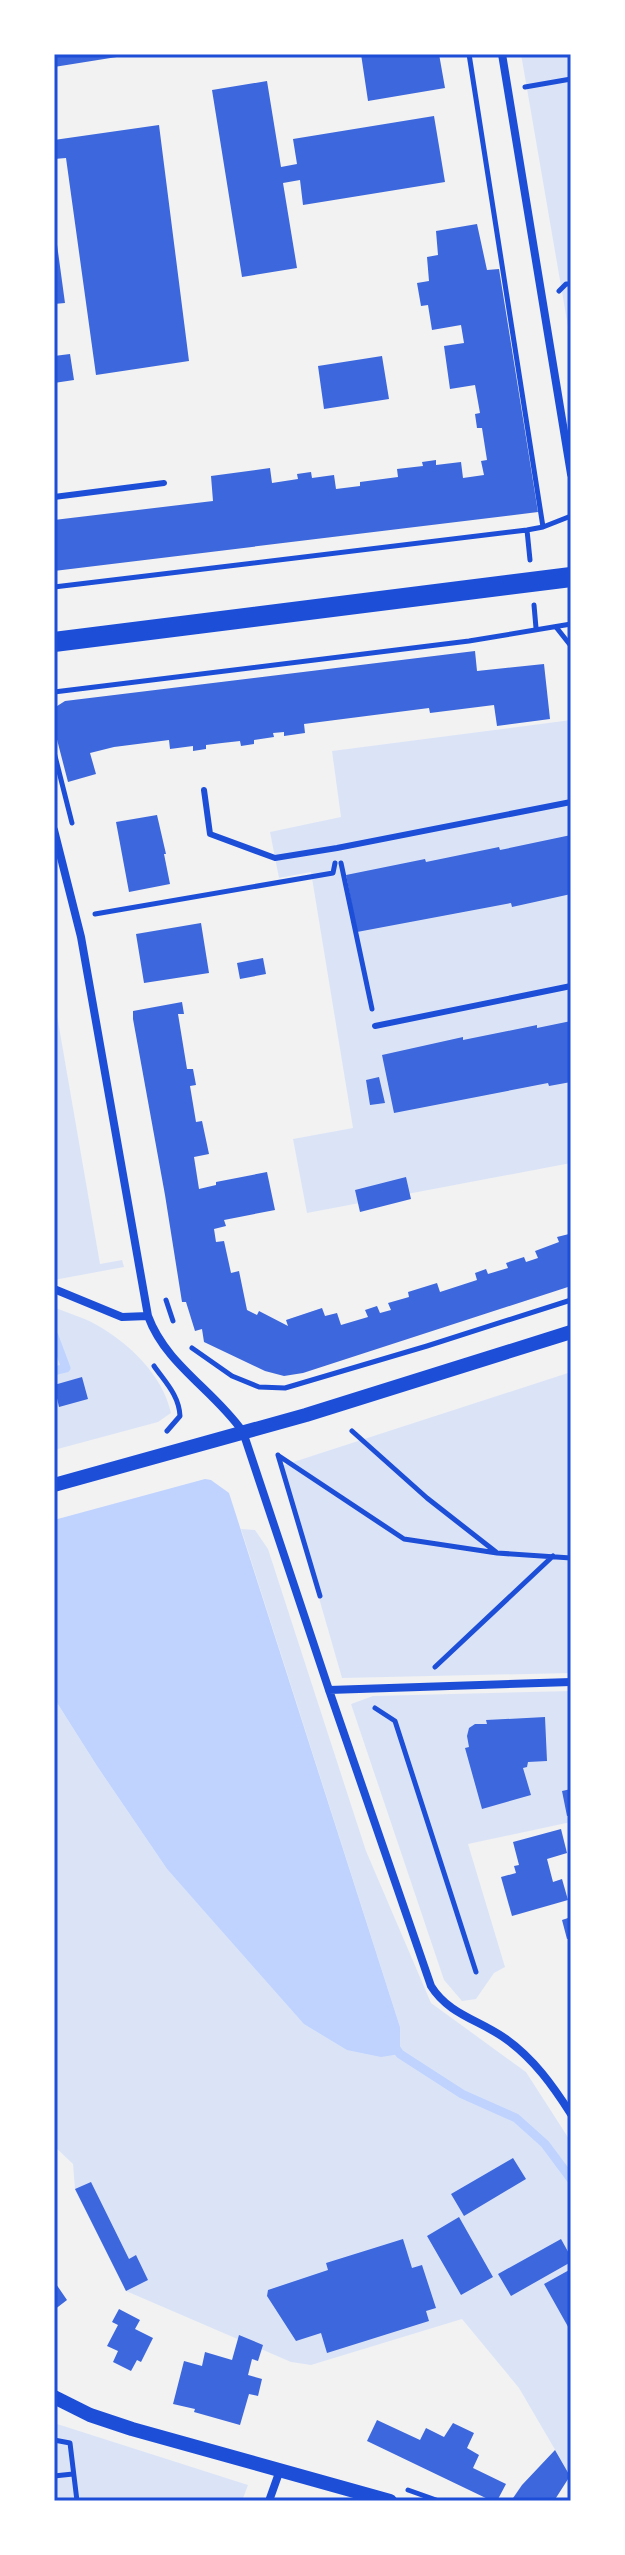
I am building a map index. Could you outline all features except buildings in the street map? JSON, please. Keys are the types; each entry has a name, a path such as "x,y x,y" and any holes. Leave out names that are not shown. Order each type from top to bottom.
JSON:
{"main road":[{"path":"54,642 571,577"}],"street":[{"path":"502,54 571,474"},
{"path":"54,830 81,937 148,1316 162,1346 226,1408 243,1432 431,1986 450,2008 517,2047 551,2083 571,2114"},
{"path":"54,1289 122,1317 148,1316"},
{"path":"54,1485 392,1389 571,1332"},
{"path":"329,1690 571,1682"},
{"path":"54,2397 90,2415 132,2429 390,2501"},
{"path":"269,2501 280,2470"}],"lane":[{"path":"54,497 164,483"},
{"path":"204,790 210,834 275,858 571,802"},
{"path":"375,1026 571,986"}],"path":[{"path":"469,54 543,527"},
{"path":"508,90 571,79"},
{"path":"54,587 543,527 571,516"},
{"path":"54,692 469,641 571,624"},
{"path":"555,626 571,646"},
{"path":"54,752 74,829"},
{"path":"95,914 333,873 337,848"},
{"path":"337,848 375,1026"},
{"path":"92,900 98,927"},
{"path":"163,1286 176,1329"},
{"path":"189,1346 232,1376 259,1387 285,1388 571,1300"},
{"path":"151,1363 172,1389 179,1404 180,1416 169,1430 154,1434"},
{"path":"352,1431 427,1498 497,1553"},
{"path":"321,1600 278,1455 404,1539 497,1553 571,1558"},
{"path":"414,1687 554,1555"},
{"path":"348,1689 395,1721 476,1972"},
{"path":"54,2440 70,2443 77,2501"},
{"path":"54,2476 73,2474"}],"shaded area":[{"path":"521,54 571,54 571,344"},
{"path":"571,720 571,1163 307,1213 293,1139 353,1128 311,872 279,878 270,832 341,817 332,751"},
{"path":"54,998 100,1264 122,1260 124,1267 54,1280"},
{"path":"54,1307 95,1324 120,1340 152,1373 171,1413 158,1422 54,1450"},
{"path":"571,1372 571,1673 342,1678 281,1466"},
{"path":"241,1529 255,1530 268,1549 366,1851 431,2003 526,2072 571,2142 571,2477 519,2388 462,2319 311,2365 291,2362 126,2291 75,2189 73,2164 54,2146 54,1698 167,1869 236,1946 400,2027"},
{"path":"571,1691 571,1822 468,1844 505,1967 494,1973 476,1999 462,2001 444,1980 351,1704 373,1696"},
{"path":"54,2423 248,2485 242,2501 54,2501"}],"water":[{"path":"205,1479 229,1493 400,2027 400,2054 381,2057 347,2050 304,2024 167,1869 54,1698 54,1520"}],"waterway":[{"path":"54,1336 66,1368 54,1371"},
{"path":"395,2047 400,2054 462,2094 516,2118 545,2144 571,2179"}]}
